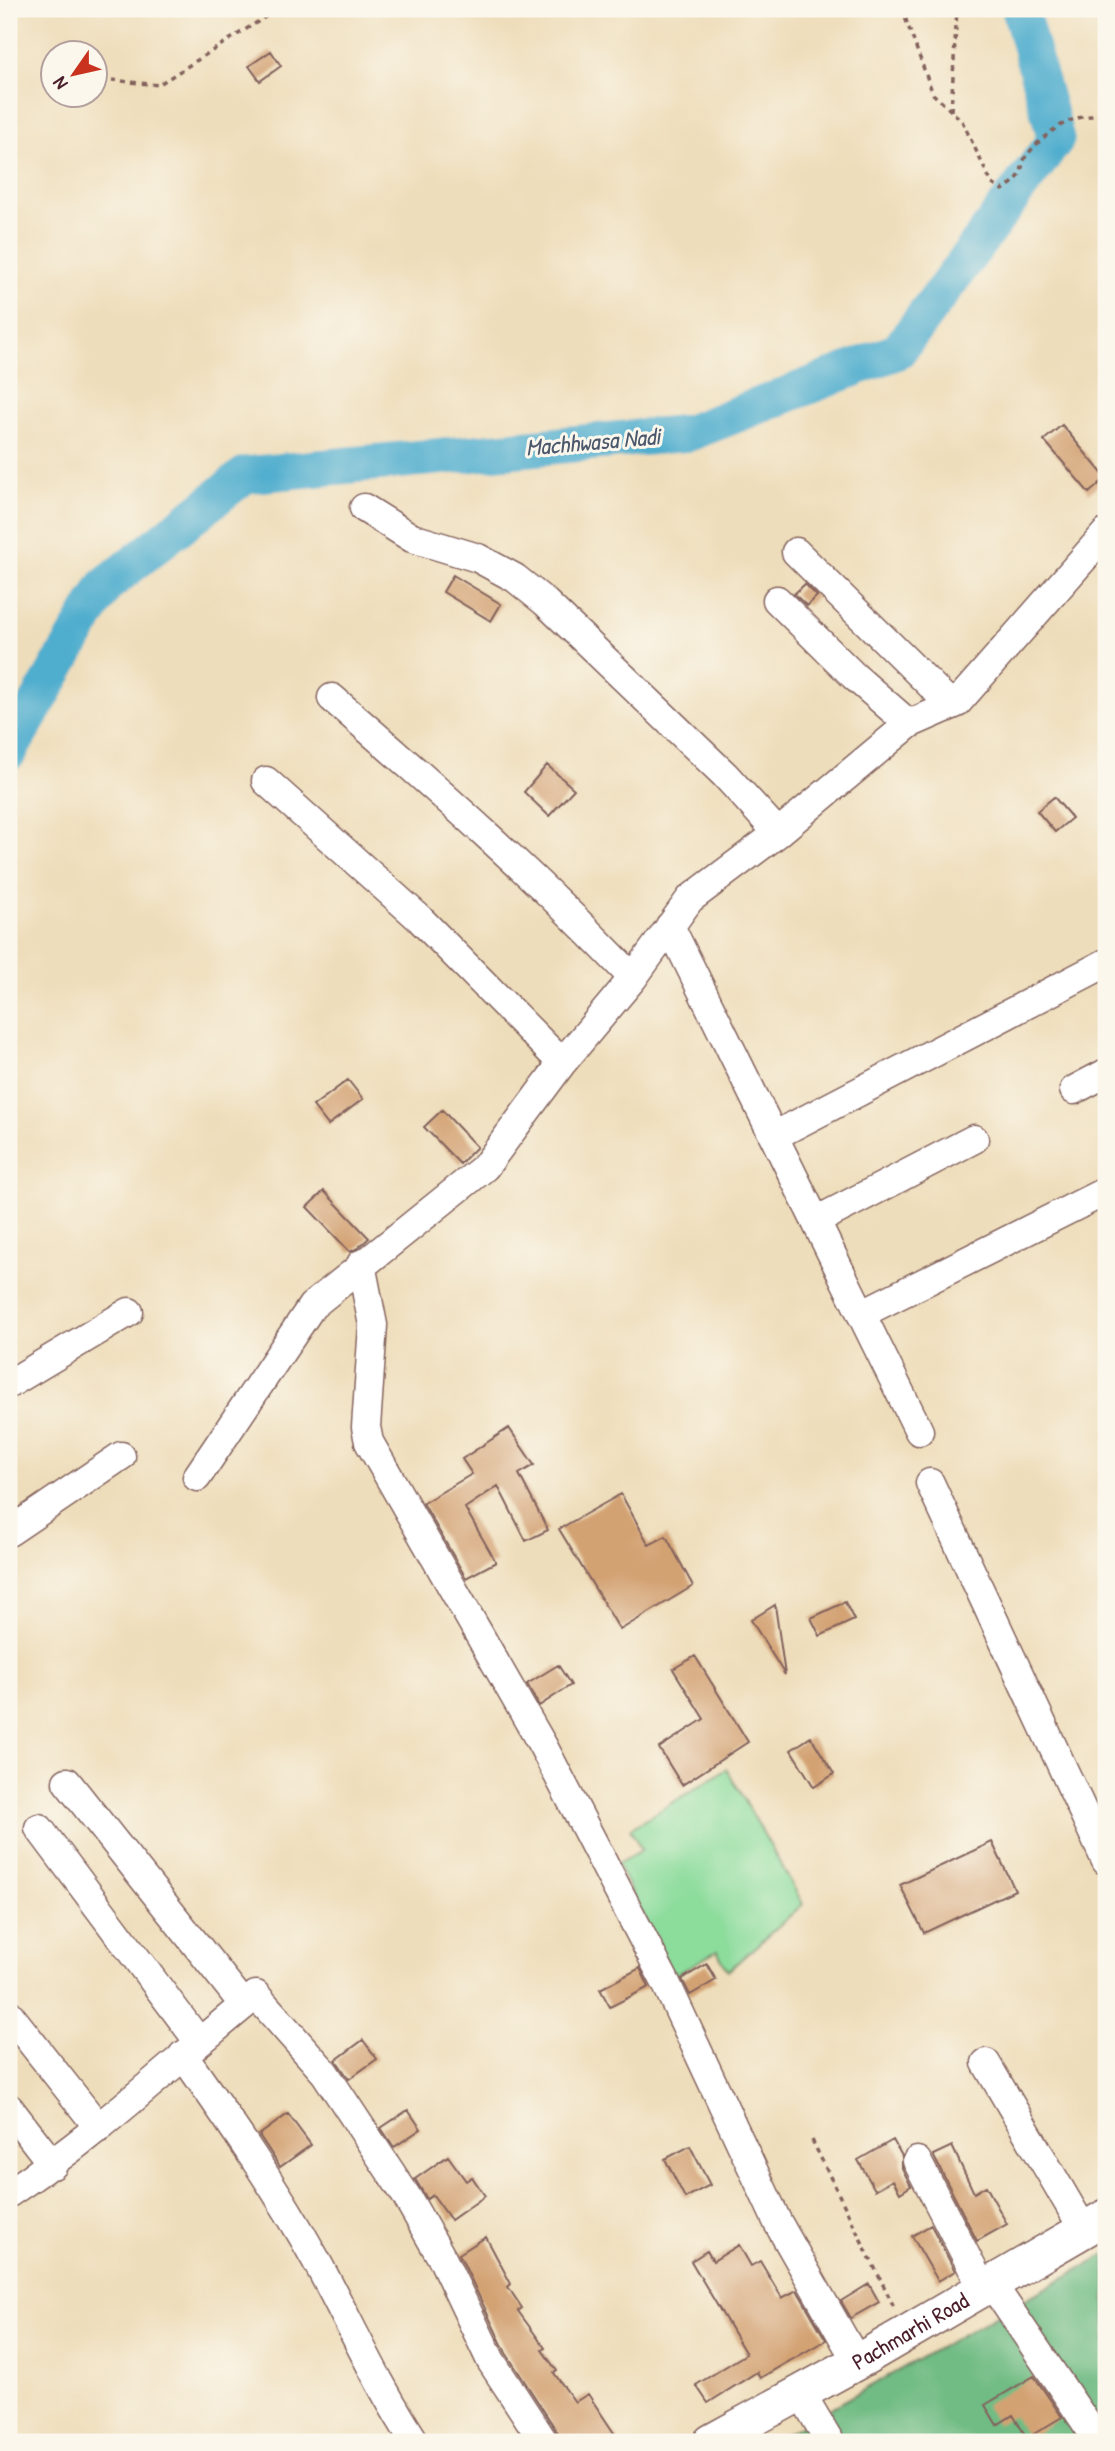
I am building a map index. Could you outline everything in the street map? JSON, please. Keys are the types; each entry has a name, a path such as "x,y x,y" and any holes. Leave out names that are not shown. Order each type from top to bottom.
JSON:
{"main road":[{"name":"Pachmarhi Road","path":"710,2442 857,2362 1095,2224"}],"street":[{"path":"364,508 412,538 478,558 515,578 545,602 725,775 778,833"},
{"path":"197,1477 312,1306 485,1167 562,1063 633,978 690,899 778,833 909,724 951,705 1039,612 1106,533"},
{"path":"796,552 951,705"},
{"path":"777,600 854,676 909,724"},
{"path":"332,698 485,832 562,904 633,978"},
{"path":"266,781 419,918 562,1063"},
{"path":"670,926 919,1431"},
{"path":"774,1136 1106,963"},
{"path":"1074,1090 1106,1073"},
{"path":"816,1222 974,1139"},
{"path":"861,1314 1106,1191"},
{"path":"361,1264 373,1325 366,1427 369,1442 543,1746 666,1983 778,2223 857,2362"},
{"path":"9,1384 128,1312"},
{"path":"9,1532 121,1456"},
{"path":"930,1483 1106,1861"},
{"path":"67,1782 244,2005"},
{"path":"39,1828 191,2049 316,2260 345,2321 415,2442"},
{"path":"9,2193 53,2165 256,1995 325,2073 407,2197 443,2260 491,2361 544,2442"},
{"path":"9,2014 99,2128"},
{"path":"986,2063 1095,2224"},
{"path":"9,2108 53,2165"},
{"path":"917,2161 988,2286 1099,2442"},
{"path":"801,2393 830,2442"}],"path":[{"path":"113,80 158,85 278,9"},
{"path":"902,9 933,94 962,121 992,184 1003,190 1018,177 1025,158 1045,135 1086,114 1101,117 1106,125"},
{"path":"951,111 957,9"},
{"path":"812,2140 907,2333"}],"green space":[{"path":"727,1769 803,1904 728,1971 717,1951 673,1976 617,1864 642,1850 630,1829"},
{"path":"1106,2254 1106,2442 771,2442"}],"building":[{"path":"271,51 281,66 260,81 249,66"},
{"path":"1062,425 1106,478 1089,493 1044,440"},
{"path":"453,575 501,604 491,621 443,592"},
{"path":"805,584 817,596 807,606 794,594"},
{"path":"547,765 574,789 549,816 524,792"},
{"path":"1054,797 1072,818 1055,832 1037,811"},
{"path":"348,1080 363,1099 328,1125 313,1106"},
{"path":"442,1110 477,1147 460,1164 424,1127"},
{"path":"324,1191 369,1238 358,1248 350,1252 307,1207"},
{"path":"509,1428 534,1465 519,1474 548,1530 526,1541 498,1486 465,1508 496,1562 466,1578 423,1503 472,1474 462,1459"},
{"path":"621,1494 649,1545 666,1536 693,1586 620,1630 559,1529"},
{"path":"845,1602 854,1620 820,1636 811,1618"},
{"path":"775,1605 785,1675 751,1620"},
{"path":"695,1656 748,1742 682,1785 659,1748 704,1719 673,1669"},
{"path":"558,1665 571,1685 539,1706 527,1684"},
{"path":"811,1737 834,1774 814,1787 791,1750"},
{"path":"992,1842 1015,1890 924,1933 900,1885"},
{"path":"707,1964 716,1980 690,1995 682,1979"},
{"path":"640,1968 649,1987 610,2007 600,1989"},
{"path":"363,2040 377,2059 349,2079 336,2060"},
{"path":"408,2110 421,2129 394,2147 381,2128"},
{"path":"288,2114 311,2145 280,2167 259,2135"},
{"path":"893,2140 902,2156 902,2168 911,2186 900,2193 893,2180 875,2190 858,2160"},
{"path":"690,2146 710,2185 685,2198 665,2159"},
{"path":"952,2146 974,2193 986,2186 1007,2224 977,2241 933,2155"},
{"path":"448,2156 466,2181 472,2177 485,2196 451,2220 433,2195 427,2199 415,2179"},
{"path":"931,2225 955,2271 938,2281 912,2236"},
{"path":"486,2237 511,2284 508,2287 522,2308 518,2311 545,2348 542,2350 557,2371 554,2373 575,2402 588,2394 620,2442 560,2442 558,2433 506,2353 459,2254"},
{"path":"739,2245 751,2266 760,2261 782,2298 797,2290 826,2340 760,2378 757,2372 708,2403 696,2385 746,2354 691,2261 707,2251 713,2261"},
{"path":"869,2284 879,2302 851,2318 841,2301"},
{"path":"1034,2376 1062,2417 1027,2438 1013,2415 997,2425 985,2405"}],"waterway":[{"name":"Machhwasa Nadi","path":"9,752 105,586 245,475 689,433 898,351 1056,139 1020,9"}]}
